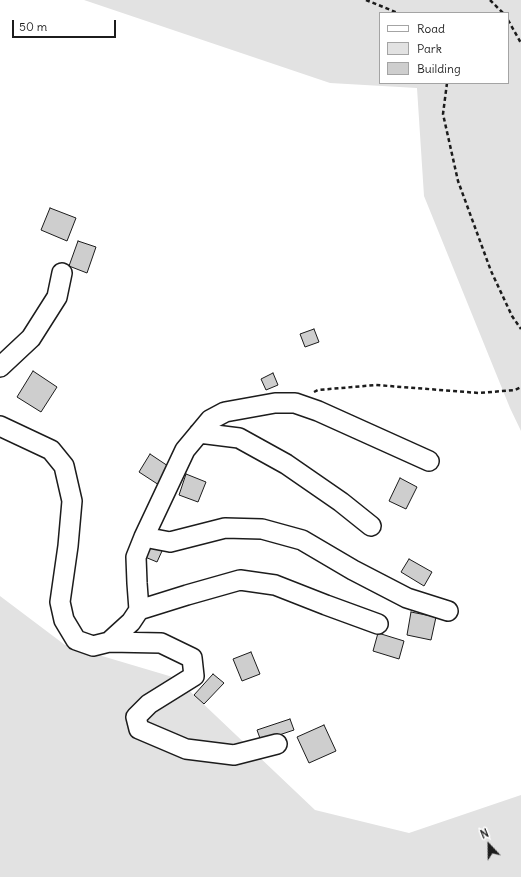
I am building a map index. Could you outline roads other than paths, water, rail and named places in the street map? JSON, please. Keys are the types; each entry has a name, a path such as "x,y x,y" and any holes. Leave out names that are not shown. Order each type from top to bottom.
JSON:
{"street":[{"path":"0,368 31,338 58,297 62,273"},
{"path":"110,642 131,622 139,610 136,557 185,450 210,420 225,412 274,403 295,403 318,411 429,462"},
{"path":"0,426 52,450 64,466 72,501 68,546 60,602 64,620 76,640 93,646 110,642 161,643 192,658 194,676 148,704 136,717 139,729 186,750 234,755 277,744"},
{"path":"199,433 239,438 286,464 341,502 371,526"},
{"path":"144,537 170,542 225,528 262,529 302,540 353,570 407,598 448,611"},
{"path":"139,610 240,580 275,585 378,624"}]}
